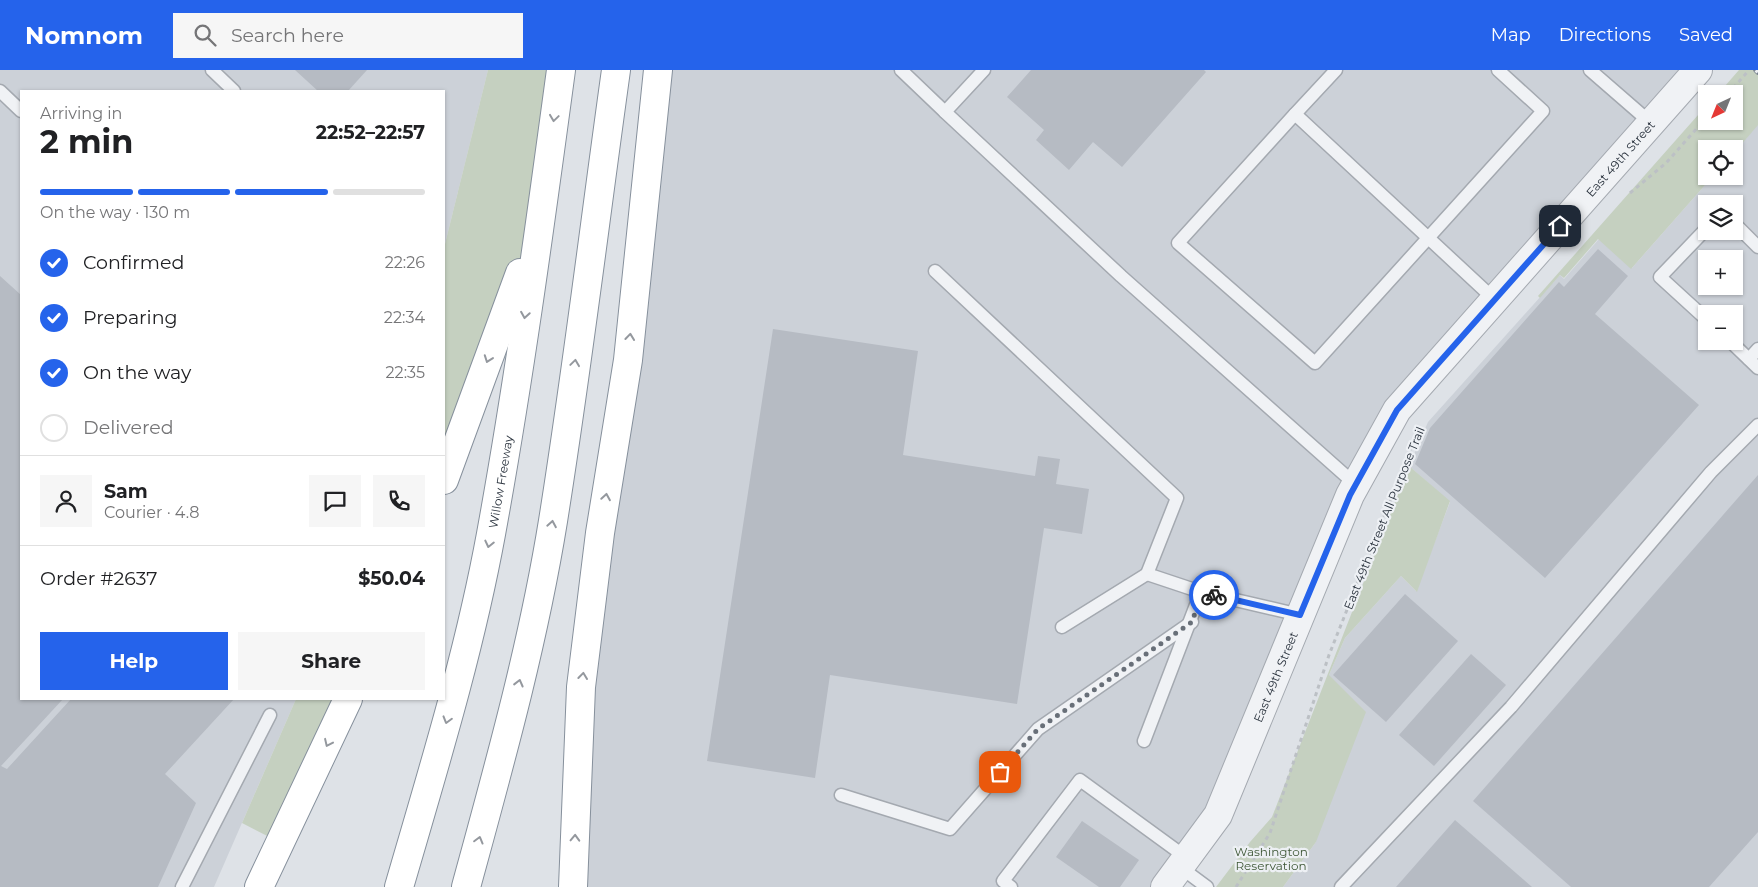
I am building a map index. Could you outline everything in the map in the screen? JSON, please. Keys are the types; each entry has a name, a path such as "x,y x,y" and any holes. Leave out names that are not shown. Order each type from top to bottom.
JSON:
{"highway":[{"name":"Willow Freeway","path":"399,887 455,692 491,535 541,215 561,70"},
{"path":"466,887 525,659 553,522 616,70"},
{"path":"573,887 581,687 600,533 628,360 658,70"},
{"path":"445,477 541,215"},
{"path":"259,887 348,700"}],"street":[{"name":"East 49th Street","path":"1177,871 1218,815 1356,484 1397,410 1698,70"}],"lane":[{"path":"212,70 233,90"},
{"path":"900,70 1121,276 1356,484"},
{"path":"945,112 984,70"},
{"path":"1336,70 1178,242 1315,363 1543,110 1498,70"},
{"path":"1590,70 1651,123"},
{"path":"0,91 20,110"},
{"path":"1295,114 1494,299"},
{"path":"1743,232 1758,247"},
{"path":"1698,237 1660,277 1698,312"},
{"path":"935,270 1177,498 1146,574 1062,627"},
{"path":"1742,350 1755,359"},
{"path":"1341,887 1512,707 1711,472 1758,424"},
{"path":"1146,574 1202,592 1300,615"},
{"path":"1144,741 1192,622 1202,592"},
{"path":"841,795 950,829 1038,729 1192,622"},
{"path":"182,887 270,716"},
{"path":"1011,887 1003,881 1080,780 1177,871 1207,887"}],"path":[{"path":"1736,85 1749,70"},
{"path":"1629,194 1666,163 1698,127"},
{"name":"East 49th Street All Purpose Trail","path":"1236,887 1270,834 1329,655 1414,441"}],"shaded area":[{"path":"0,70 488,70 445,244 445,90 20,90 20,700 296,700 214,887 0,887"},
{"path":"658,70 1698,70 1397,410 1218,815 1165,887 573,887"},
{"path":"1758,70 1758,887 1283,887 1316,842 1329,675 1345,638 1401,576 1416,591 1450,502 1409,466 1428,422 1560,275 1564,279 1599,239 1632,268 1705,185 1743,185 1743,142 1745,139 1740,130 1743,130 1743,85"}],"green space":[{"path":"488,70 561,70 541,215 445,477 445,244"},
{"path":"1739,70 1758,70 1758,125 1743,142 1743,140 1698,140 1698,185 1705,185 1631,269 1598,239 1564,278 1560,275 1540,298 1538,296 1698,115 1698,130 1743,130 1743,85 1726,85"},
{"name":"Washington Reservation","path":"1409,466 1450,501 1417,592 1401,576 1345,638 1329,675 1366,712 1316,842 1283,887 1216,887 1250,842 1272,817"},
{"path":"296,700 348,700 281,843 242,823"}],"building":[{"path":"295,70 367,70 349,90 317,90"},
{"path":"1031,70 1204,70 1206,72 1122,167 1093,142 1069,170 1036,140 1044,130 1007,97"},
{"path":"1598,249 1628,276 1595,314 1699,405 1545,578 1415,464 1430,428 1559,282 1564,287"},
{"path":"0,276 20,294 20,700 62,700 1,766 7,769 70,700 233,700 165,774 196,803 158,887 0,887"},
{"path":"773,329 918,351 903,455 1035,476 1038,456 1060,459 1056,484 1089,489 1082,534 1044,528 1017,704 830,675 815,778 707,761"},
{"path":"1758,475 1758,832 1709,887 1571,887 1473,801"},
{"path":"1405,594 1458,641 1386,722 1333,675"},
{"path":"1471,654 1506,685 1434,766 1399,735"},
{"path":"1455,820 1532,887 1396,887"},
{"path":"1082,821 1139,860 1120,887 1099,887 1056,857"}],"way so far":[{"path":"1000,772 1038,729 1192,622 1202,592 1214,595"}],"route":[{"path":"1214,595 1300,615 1350,495 1397,410 1560,226"}]}
